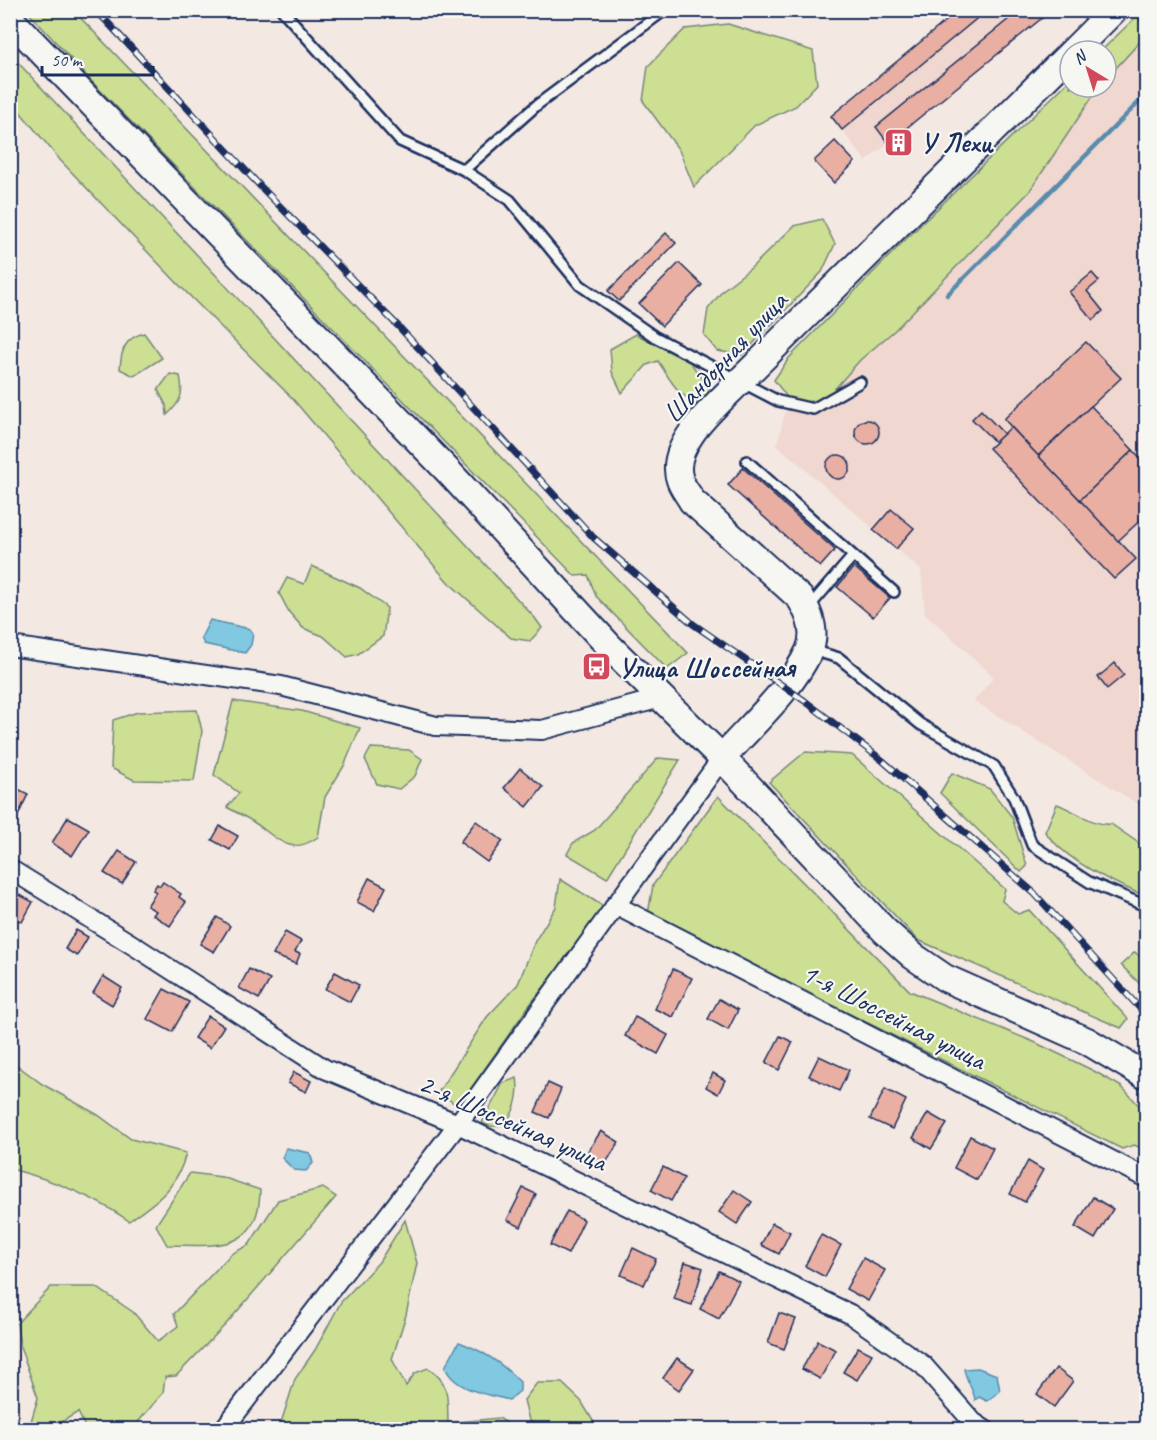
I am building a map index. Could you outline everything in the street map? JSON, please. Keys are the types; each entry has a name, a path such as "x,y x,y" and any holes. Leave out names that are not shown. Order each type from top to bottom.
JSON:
{"main road":[{"path":"1085,39 1114,10"},
{"path":"10,19 447,470 596,632 722,758 885,931 913,956 945,978 1087,1041 1146,1076"},
{"name":"Шандорная улица","path":"807,609 800,598 692,501 679,480 678,458 692,432 740,381 1058,66"},
{"path":"722,758 785,687 809,650 812,629 807,609"}],"street":[{"path":"10,646 281,686 436,726 542,730 661,698"},
{"path":"223,1430 458,1124 722,758"},
{"name":"2-я Шоссейная улица","path":"10,869 136,946 325,1070 458,1124 850,1314 923,1365 973,1422 985,1430"},
{"name":"1-я Шоссейная улица","path":"615,905 1146,1178"}],"lane":[{"path":"282,10 400,141 464,170 510,200 580,285 655,337 778,401 813,409 860,382"},
{"path":"464,170 537,105 665,10"},
{"path":"747,461 894,592"},
{"path":"807,609 853,556"},
{"path":"809,650 839,658 920,724 994,766 1014,798 1032,845 1089,882 1146,906"}],"shaded area":[{"path":"959,11 1052,11 866,161 831,116"},
{"path":"1146,30 1146,809 974,701 994,677 925,613 921,570 777,445 792,385 1078,99 1118,99 1118,59"}],"green space":[{"path":"27,11 74,11 688,653 667,669 596,596 588,575 575,576 97,87"},
{"path":"1138,15 1146,35 1118,66 1118,39 1113,39"},
{"path":"728,24 813,51 817,84 796,106 755,125 694,187 679,150 643,101 648,66 685,29"},
{"path":"11,55 535,618 542,628 530,641 511,638 448,582 292,398 180,286 60,160 11,101"},
{"path":"1058,92 1058,99 1091,99 1029,192 895,330 860,360 826,399 792,404 774,380 789,358 903,242"},
{"path":"822,219 835,244 822,272 742,355 717,351 704,335 708,309 724,289 751,268 794,226"},
{"path":"144,333 162,358 134,376 120,369 122,356 128,342"},
{"path":"636,334 690,362 710,389 703,403 681,394 658,361 647,365 622,393 612,372 610,349"},
{"path":"170,374 180,376 182,388 176,406 167,415 166,405 158,390"},
{"path":"312,566 360,588 387,608 383,636 358,654 347,657 323,636 303,628 289,612 279,593 287,578 304,584"},
{"path":"233,701 302,711 360,728 344,766 325,797 318,837 308,843 290,845 283,842 227,807 239,793 214,775"},
{"path":"197,710 202,731 194,781 134,780 111,768 113,720 138,712"},
{"path":"371,748 409,750 422,759 415,776 399,789 377,784 365,759"},
{"path":"805,752 852,755 1005,889 1002,901 1018,914 1029,910 1128,1019 1121,1028 918,940 769,782"},
{"path":"658,758 680,760 607,878 567,854 573,843 595,830"},
{"path":"952,773 990,789 1012,817 1027,866 1021,872 940,793"},
{"path":"718,796 910,991 1034,1042 1122,1087 1146,1113 1146,1150 1134,1145 1122,1149 648,914 653,885"},
{"path":"1057,804 1097,823 1111,824 1143,846 1146,850 1146,885 1138,893 1087,868 1053,842 1045,832"},
{"path":"560,879 606,908 528,1007 458,1107 439,1091 487,1017 518,984 535,941 556,907"},
{"path":"1135,952 1146,962 1146,990 1121,965"},
{"path":"10,1060 42,1084 98,1115 131,1139 186,1153 177,1176 165,1193 129,1221 72,1190 11,1169"},
{"path":"517,1078 517,1096 512,1114 500,1125 492,1126 482,1123 503,1083"},
{"path":"190,1173 222,1177 260,1190 258,1211 252,1226 243,1236 231,1242 217,1244 167,1245 156,1225"},
{"path":"323,1188 336,1197 227,1323 176,1376 165,1377 163,1393 132,1429 86,1429 78,1412 55,1426 29,1428 38,1398 20,1346 17,1323 51,1287 96,1287 133,1312 158,1341 178,1326 174,1314 231,1254 249,1245 278,1200"},
{"path":"405,1220 417,1263 406,1315 392,1359 406,1386 415,1373 428,1368 441,1379 444,1385 448,1423 499,1418 516,1429 279,1429 295,1379 315,1350 341,1302 379,1262"},
{"path":"537,1383 562,1383 581,1401 598,1429 541,1429 529,1420 524,1400"}],"water":[{"path":"210,620 250,629 253,634 251,645 245,653 204,644 201,638"},
{"path":"286,1148 310,1153 313,1163 306,1171 294,1170 282,1158"},
{"path":"459,1342 477,1349 499,1363 520,1382 520,1391 509,1400 472,1390 456,1381 445,1367"},
{"path":"978,1368 997,1375 1000,1391 987,1401 979,1397 975,1400 966,1378 964,1369"}],"building":[{"path":"959,10 987,10 842,130 831,116"},
{"path":"1020,10 1052,10 888,143 876,127"},
{"name":"У Лехи","path":"901,132 909,141 895,151 888,143"},
{"path":"835,141 855,162 834,183 814,161"},
{"path":"666,233 676,243 619,301 608,291"},
{"path":"679,263 702,285 662,326 639,304"},
{"path":"1092,273 1099,281 1087,291 1103,311 1093,320 1069,292"},
{"path":"1086,342 1121,378 1038,456 1004,419"},
{"path":"1091,406 1133,450 1080,500 1038,456"},
{"path":"981,410 1004,434 995,442 972,419"},
{"path":"867,420 875,424 879,432 875,440 867,444 859,440 855,432 859,424"},
{"path":"1011,427 1136,559 1114,579 989,448"},
{"path":"1133,450 1146,464 1146,515 1118,541 1080,500"},
{"path":"838,455 846,459 850,467 846,475 838,479 830,475 826,467 830,459"},
{"path":"743,468 835,550 820,567 728,485"},
{"path":"891,509 914,528 896,549 873,530"},
{"path":"854,567 890,598 873,617 837,587"},
{"path":"1115,663 1124,675 1107,689 1098,677"},
{"path":"520,768 543,787 527,807 504,788"},
{"path":"16,788 28,794 15,822 10,820 10,799"},
{"path":"68,817 89,829 72,856 52,843"},
{"path":"476,821 503,841 487,862 460,842"},
{"path":"220,826 238,836 230,850 212,840"},
{"path":"119,851 136,862 122,884 104,873"},
{"path":"369,878 386,887 374,911 357,902"},
{"path":"163,882 181,894 179,897 186,902 170,926 153,915 156,911 147,906 156,892 153,890 157,884 160,886"},
{"path":"16,893 33,902 22,922 10,916 10,903"},
{"path":"217,917 230,926 214,952 200,944"},
{"path":"76,930 88,937 77,956 65,949"},
{"path":"285,932 301,941 295,952 300,954 296,964 273,955"},
{"path":"249,969 270,980 259,999 239,988"},
{"path":"673,969 692,978 673,1017 655,1009"},
{"path":"335,972 359,985 350,1002 325,989"},
{"path":"103,976 122,988 112,1005 93,993"},
{"path":"164,989 189,1002 172,1032 147,1019"},
{"path":"719,999 738,1010 728,1030 708,1019"},
{"path":"208,1016 224,1026 210,1048 194,1038"},
{"path":"635,1017 668,1035 658,1054 625,1036"},
{"path":"780,1036 793,1042 779,1070 766,1063"},
{"path":"819,1056 849,1070 839,1091 809,1076"},
{"path":"294,1072 311,1081 306,1092 288,1083"},
{"path":"713,1073 725,1080 718,1094 706,1087"},
{"path":"548,1083 561,1089 549,1118 535,1112"},
{"path":"885,1089 906,1100 892,1129 870,1119"},
{"path":"928,1113 947,1124 931,1149 913,1138"},
{"path":"601,1131 619,1142 602,1169 584,1157"},
{"path":"970,1136 993,1148 977,1180 954,1168"},
{"path":"1028,1161 1043,1170 1025,1202 1010,1194"},
{"path":"663,1167 684,1178 671,1201 651,1190"},
{"path":"523,1188 536,1194 521,1227 507,1220"},
{"path":"734,1190 752,1202 737,1224 719,1212"},
{"path":"1093,1197 1113,1209 1095,1239 1075,1227"},
{"path":"567,1211 584,1220 568,1254 550,1245"},
{"path":"772,1223 790,1232 779,1254 761,1245"},
{"path":"821,1235 841,1245 825,1277 805,1266"},
{"path":"633,1248 656,1259 644,1285 621,1275"},
{"path":"863,1258 885,1270 868,1301 846,1289"},
{"path":"685,1262 703,1268 692,1305 674,1299"},
{"path":"719,1271 739,1281 719,1319 700,1309"},
{"path":"779,1313 796,1319 784,1349 768,1343"},
{"path":"818,1341 836,1350 820,1379 802,1369"},
{"path":"858,1347 872,1354 857,1380 843,1372"},
{"path":"677,1358 694,1369 679,1390 663,1378"},
{"path":"1056,1368 1073,1381 1054,1407 1037,1394"}],"waterway":[{"path":"947,295 1146,95"}],"railway":[{"path":"96,10 261,187 400,328 594,538 693,624 805,701 882,760 1034,893 1146,1015"}],"place":[{"name":"У Лехи","path":"899,142"},
{"name":"Улица Шоссейная","path":"597,667"}]}
